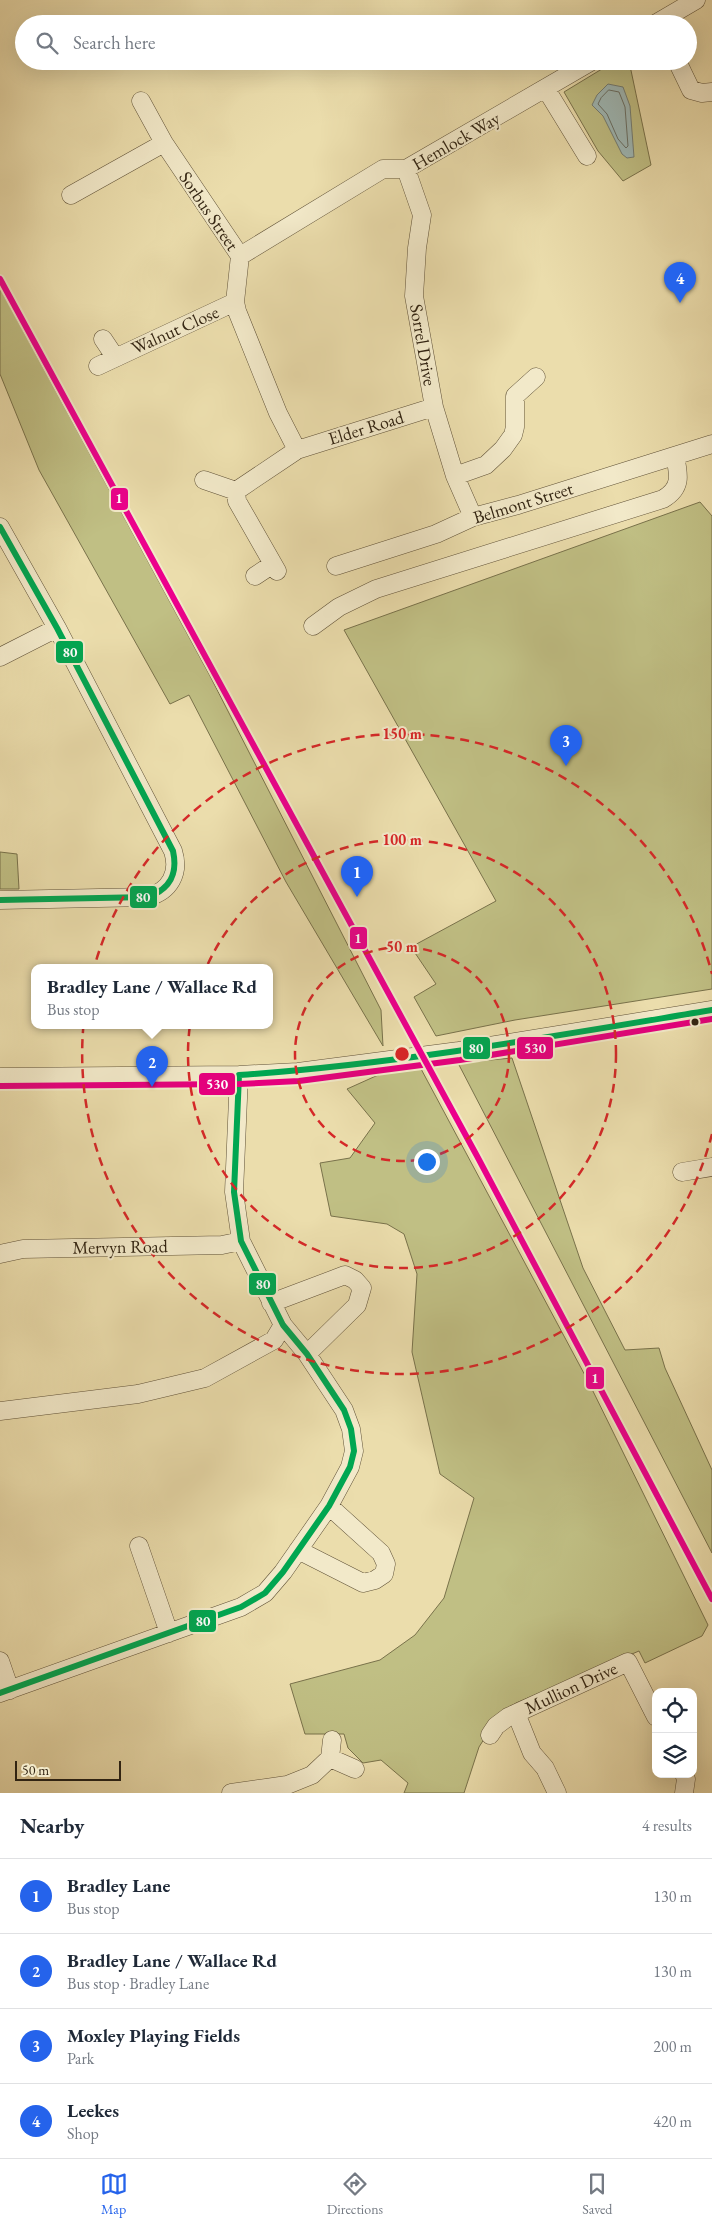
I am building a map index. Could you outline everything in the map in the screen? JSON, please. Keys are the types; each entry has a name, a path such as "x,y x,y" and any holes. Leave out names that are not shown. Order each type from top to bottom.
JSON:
{"street":[{"path":"671,15 696,0"},
{"name":"Hemlock Way","path":"240,256 383,169 406,169 577,70"},
{"path":"681,70 691,90 702,93 712,92"},
{"path":"546,89 587,156"},
{"name":"Sorbus Street","path":"141,101 164,143 240,256 235,302 278,413 297,450"},
{"path":"71,194 164,143"},
{"name":"Sorrel Drive","path":"406,169 422,215 416,248 414,296 434,407 455,476 472,517"},
{"name":"Walnut Close","path":"98,366 235,302"},
{"name":"Walnut Close","path":"103,339 115,357"},
{"path":"455,476 486,465 503,449 513,435 515,427 515,396 536,377"},
{"name":"Elder Road","path":"236,491 297,450 434,407"},
{"name":"Belmont Street","path":"336,566 436,534 472,517 518,505 712,444"},
{"path":"313,626 339,607 376,589 663,499 672,494 678,486 679,476 675,456"},
{"path":"204,480 236,491 237,501 275,568 255,576"},
{"path":"0,526 57,628 174,851 176,862 169,886 158,894 148,897 0,900"},
{"path":"0,657 57,628"},
{"path":"0,1077 239,1075 298,1072 459,1051 712,1010"},
{"path":"0,1661 5,1692 254,1600 273,1584 298,1550 329,1506 350,1467 354,1451 352,1429 344,1410 307,1354 284,1325 271,1303 241,1241 234,1192 239,1075"},
{"path":"682,1172 712,1166"},
{"name":"Mervyn Road","path":"0,1254 23,1249 222,1245 241,1241"},
{"path":"271,1303 345,1275 355,1280 362,1288 357,1306 307,1354"},
{"path":"0,1411 138,1394 204,1378 274,1340 284,1325"},
{"path":"298,1550 363,1583 375,1580 384,1574 386,1564 380,1553 329,1506"},
{"path":"139,1546 169,1632"},
{"name":"Mullion Drive","path":"490,1735 501,1721 516,1713 628,1662 652,1709"},
{"path":"516,1713 532,1753 545,1768 557,1793"},
{"path":"231,1793 287,1786 312,1775 330,1758 332,1740"},
{"path":"330,1758 355,1769"},
{"path":"684,1793 686,1778"}],"shaded area":[{"path":"600,70 631,70 651,165 623,181 598,151 564,92"},
{"path":"0,288 209,674 381,1010 383,1046 286,882 189,695 170,704 39,470 0,374"},
{"path":"700,502 712,516 712,989 515,1020 436,1036 414,997 436,984 411,947 496,901 344,630"},
{"path":"0,852 17,854 19,889 0,889"},
{"path":"512,1058 583,1268 625,1350 659,1348 665,1368 712,1470 712,1553 458,1063"},
{"path":"420,1067 587,1379 708,1625 702,1636 645,1663 639,1651 516,1703 500,1714 479,1747 464,1793 404,1793 408,1783 381,1760 363,1763 348,1748 344,1734 305,1734 290,1684 380,1660 415,1635 444,1598 474,1498 440,1474 412,1352 417,1274 404,1234 387,1224 331,1216 320,1163 350,1158 375,1123 347,1089 387,1071"}],"water":[{"path":"608,84 623,87 630,106 634,157 627,158 622,154 603,116 592,105 597,95"}],"transit line":[{"name":"1","path":"0,279 477,1156 712,1599"},
{"name":"80","path":"0,527 57,628 173,851 174,859 171,880 162,890 148,897 0,900"},
{"name":"80","path":"239,1075 358,1064 417,1056 712,1010"},
{"name":"530","path":"0,1086 239,1084 299,1081 460,1060 712,1019"},
{"name":"80","path":"0,1693 241,1607 265,1593 283,1572 329,1506 350,1467 354,1451 351,1429 344,1410 307,1354 283,1325 241,1241 234,1192 239,1075"}],"place":[{"name":"Leekes","path":"680,303"},
{"name":"Moxley Playing Fields","path":"566,766"},
{"name":"Bradley Lane","path":"357,897"},
{"name":"Bradley Lane / Wallace Rd","path":"152,1087"}]}
